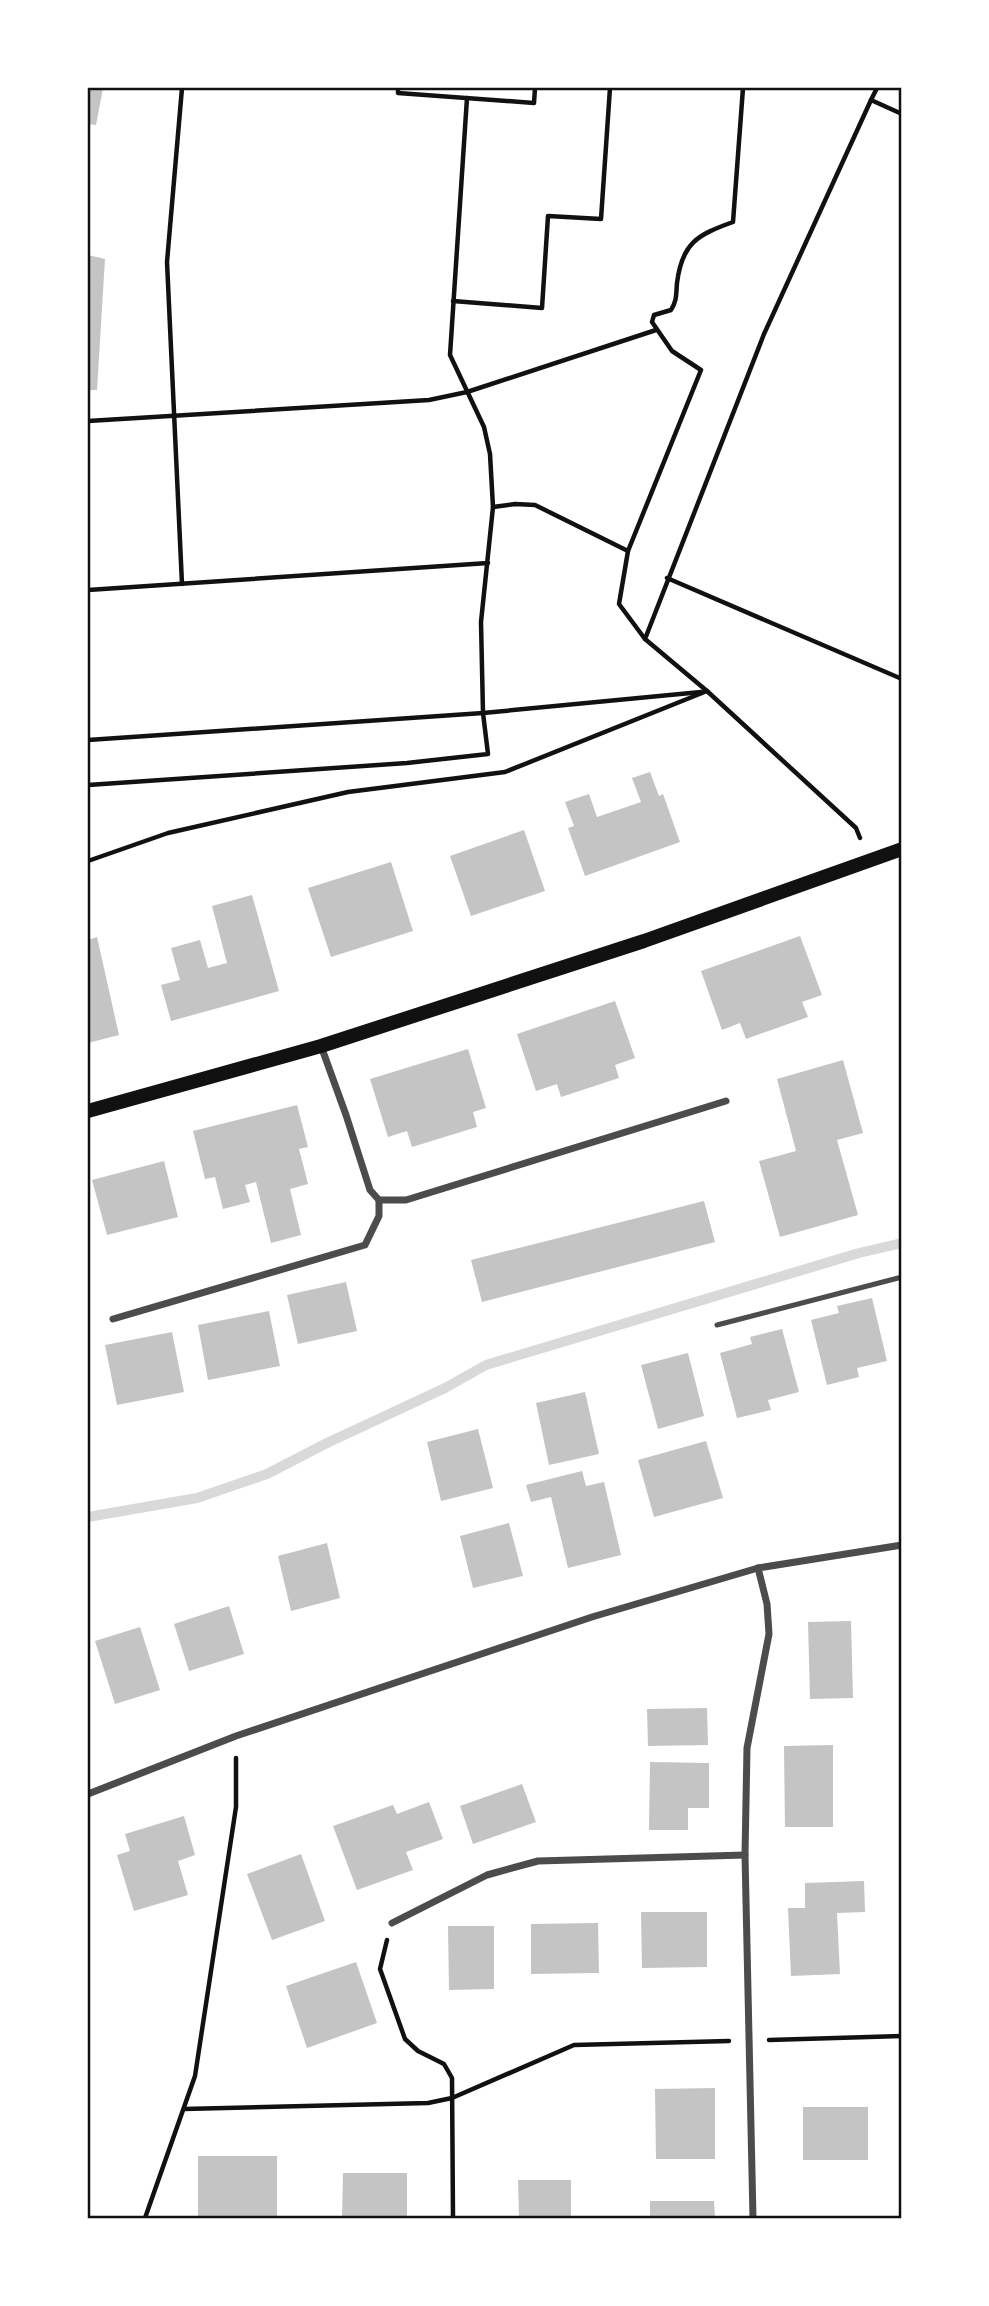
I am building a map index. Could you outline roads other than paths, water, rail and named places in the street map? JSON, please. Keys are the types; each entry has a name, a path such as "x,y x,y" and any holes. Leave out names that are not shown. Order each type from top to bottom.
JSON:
{"main road":[{"path":"88,1111 321,1046 644,941 901,849"}],"street":[{"path":"321,1046 370,1190 379,1199 407,1199 726,1101"},
{"path":"113,1319 365,1245 379,1216 379,1199"},
{"path":"88,1794 236,1736 592,1617 758,1568 901,1545"},
{"path":"752,2218 745,1855 747,1748 769,1634 758,1568"},
{"path":"392,1923 487,1875 538,1861 745,1855"}],"lane":[{"path":"717,1325 901,1277"}],"waterway":[{"path":"88,1517 197,1498 267,1474 445,1388 486,1365 859,1253 902,1243"}]}
